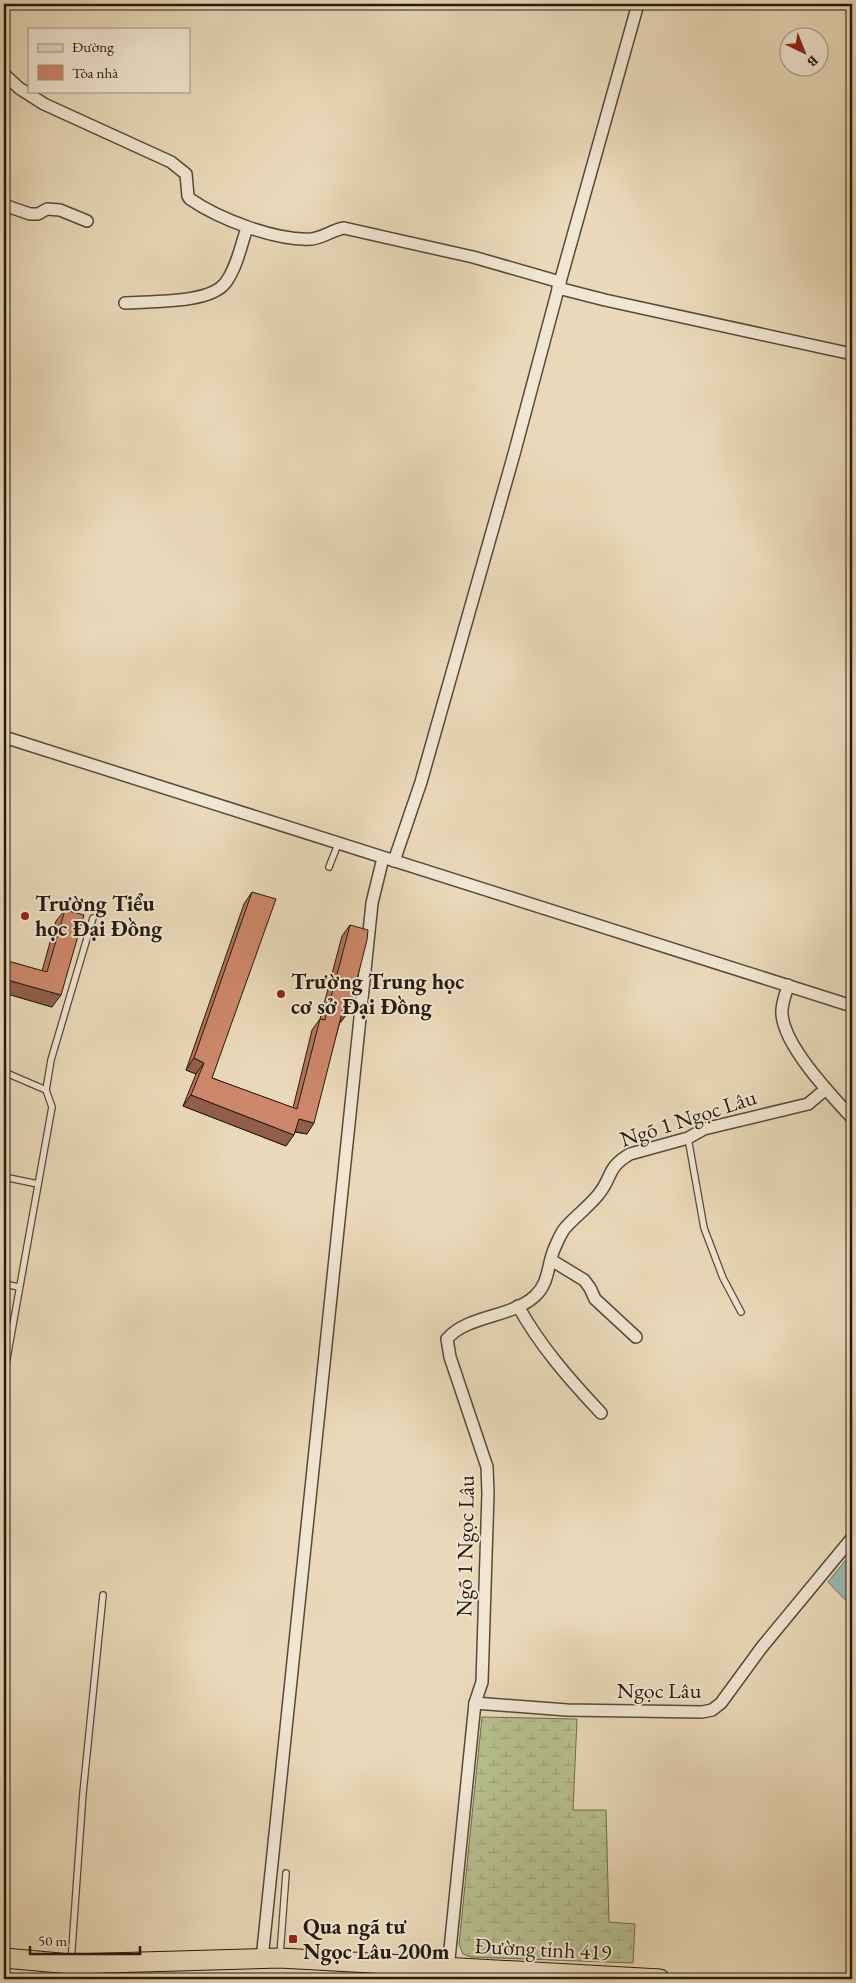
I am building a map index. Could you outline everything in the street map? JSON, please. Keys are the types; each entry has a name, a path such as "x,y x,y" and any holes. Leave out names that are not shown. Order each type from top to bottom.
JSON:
{"main road":[{"name":"Đường tỉnh 419","path":"4,1958 71,1964 271,1959 448,1973 660,1979"}],"street":[{"path":"271,1959 372,903 421,782 638,4"},
{"path":"4,74 19,88 44,104 171,162 186,174 188,196 190,199 247,228 310,239 319,238 330,231 344,228 473,257 605,300 852,354"},
{"path":"4,205 30,214 38,214 47,209 60,210 87,222"},
{"path":"125,303 194,297 217,291 226,283 232,271 247,228"},
{"path":"4,737 388,860 788,984 852,1006"},
{"path":"788,984 782,1012 786,1030 796,1049 826,1089 852,1118"},
{"name":"Ngõ 1 Ngọc Lâu","path":"475,1703 482,1682 487,1467 450,1357 447,1339 453,1332 518,1306 536,1296 544,1286 553,1250 564,1228 603,1189 615,1164 630,1154 688,1138 704,1129 808,1104 826,1089"},
{"path":"551,1260 584,1280 595,1299 636,1337"},
{"path":"518,1306 541,1343 574,1384 601,1413"},
{"name":"Ngọc Lâu","path":"475,1703 567,1710 702,1712 712,1710 721,1703 762,1647 852,1538"},
{"path":"448,1973 475,1703"}],"lane":[{"path":"330,867 338,844"},
{"path":"4,1375 52,1108 46,1090 51,1060 93,918"},
{"path":"4,1072 46,1090"},
{"path":"688,1138 704,1228 723,1278 741,1312"},
{"path":"4,1177 38,1184"},
{"path":"4,1284 19,1287"},
{"path":"71,1964 83,1793 103,1595"},
{"path":"271,1959 286,1873"}],"green space":[{"path":"482,1717 577,1719 573,1810 606,1810 609,1922 635,1924 633,1963 471,1957 463,1954 459,1944"}],"water":[{"path":"852,1552 852,1606 851,1606 828,1582"}],"building":[{"path":"252,892 276,899 212,1078 297,1109 320,1019 325,1020 350,925 368,930 349,1011 343,1009 314,1123 299,1119 294,1135 191,1095 204,1063 194,1058"},
{"path":"65,910 84,915 61,995 4,979 4,960 47,972"}],"place":[{"name":"Trường Tiểu học Đại Đồng","path":"25,916"},
{"name":"Trường Trung học cơ sở Đại Đồng","path":"281,994"},
{"name":"Qua ngã tư Ngọc Lâu 200m","path":"293,1939"}]}
